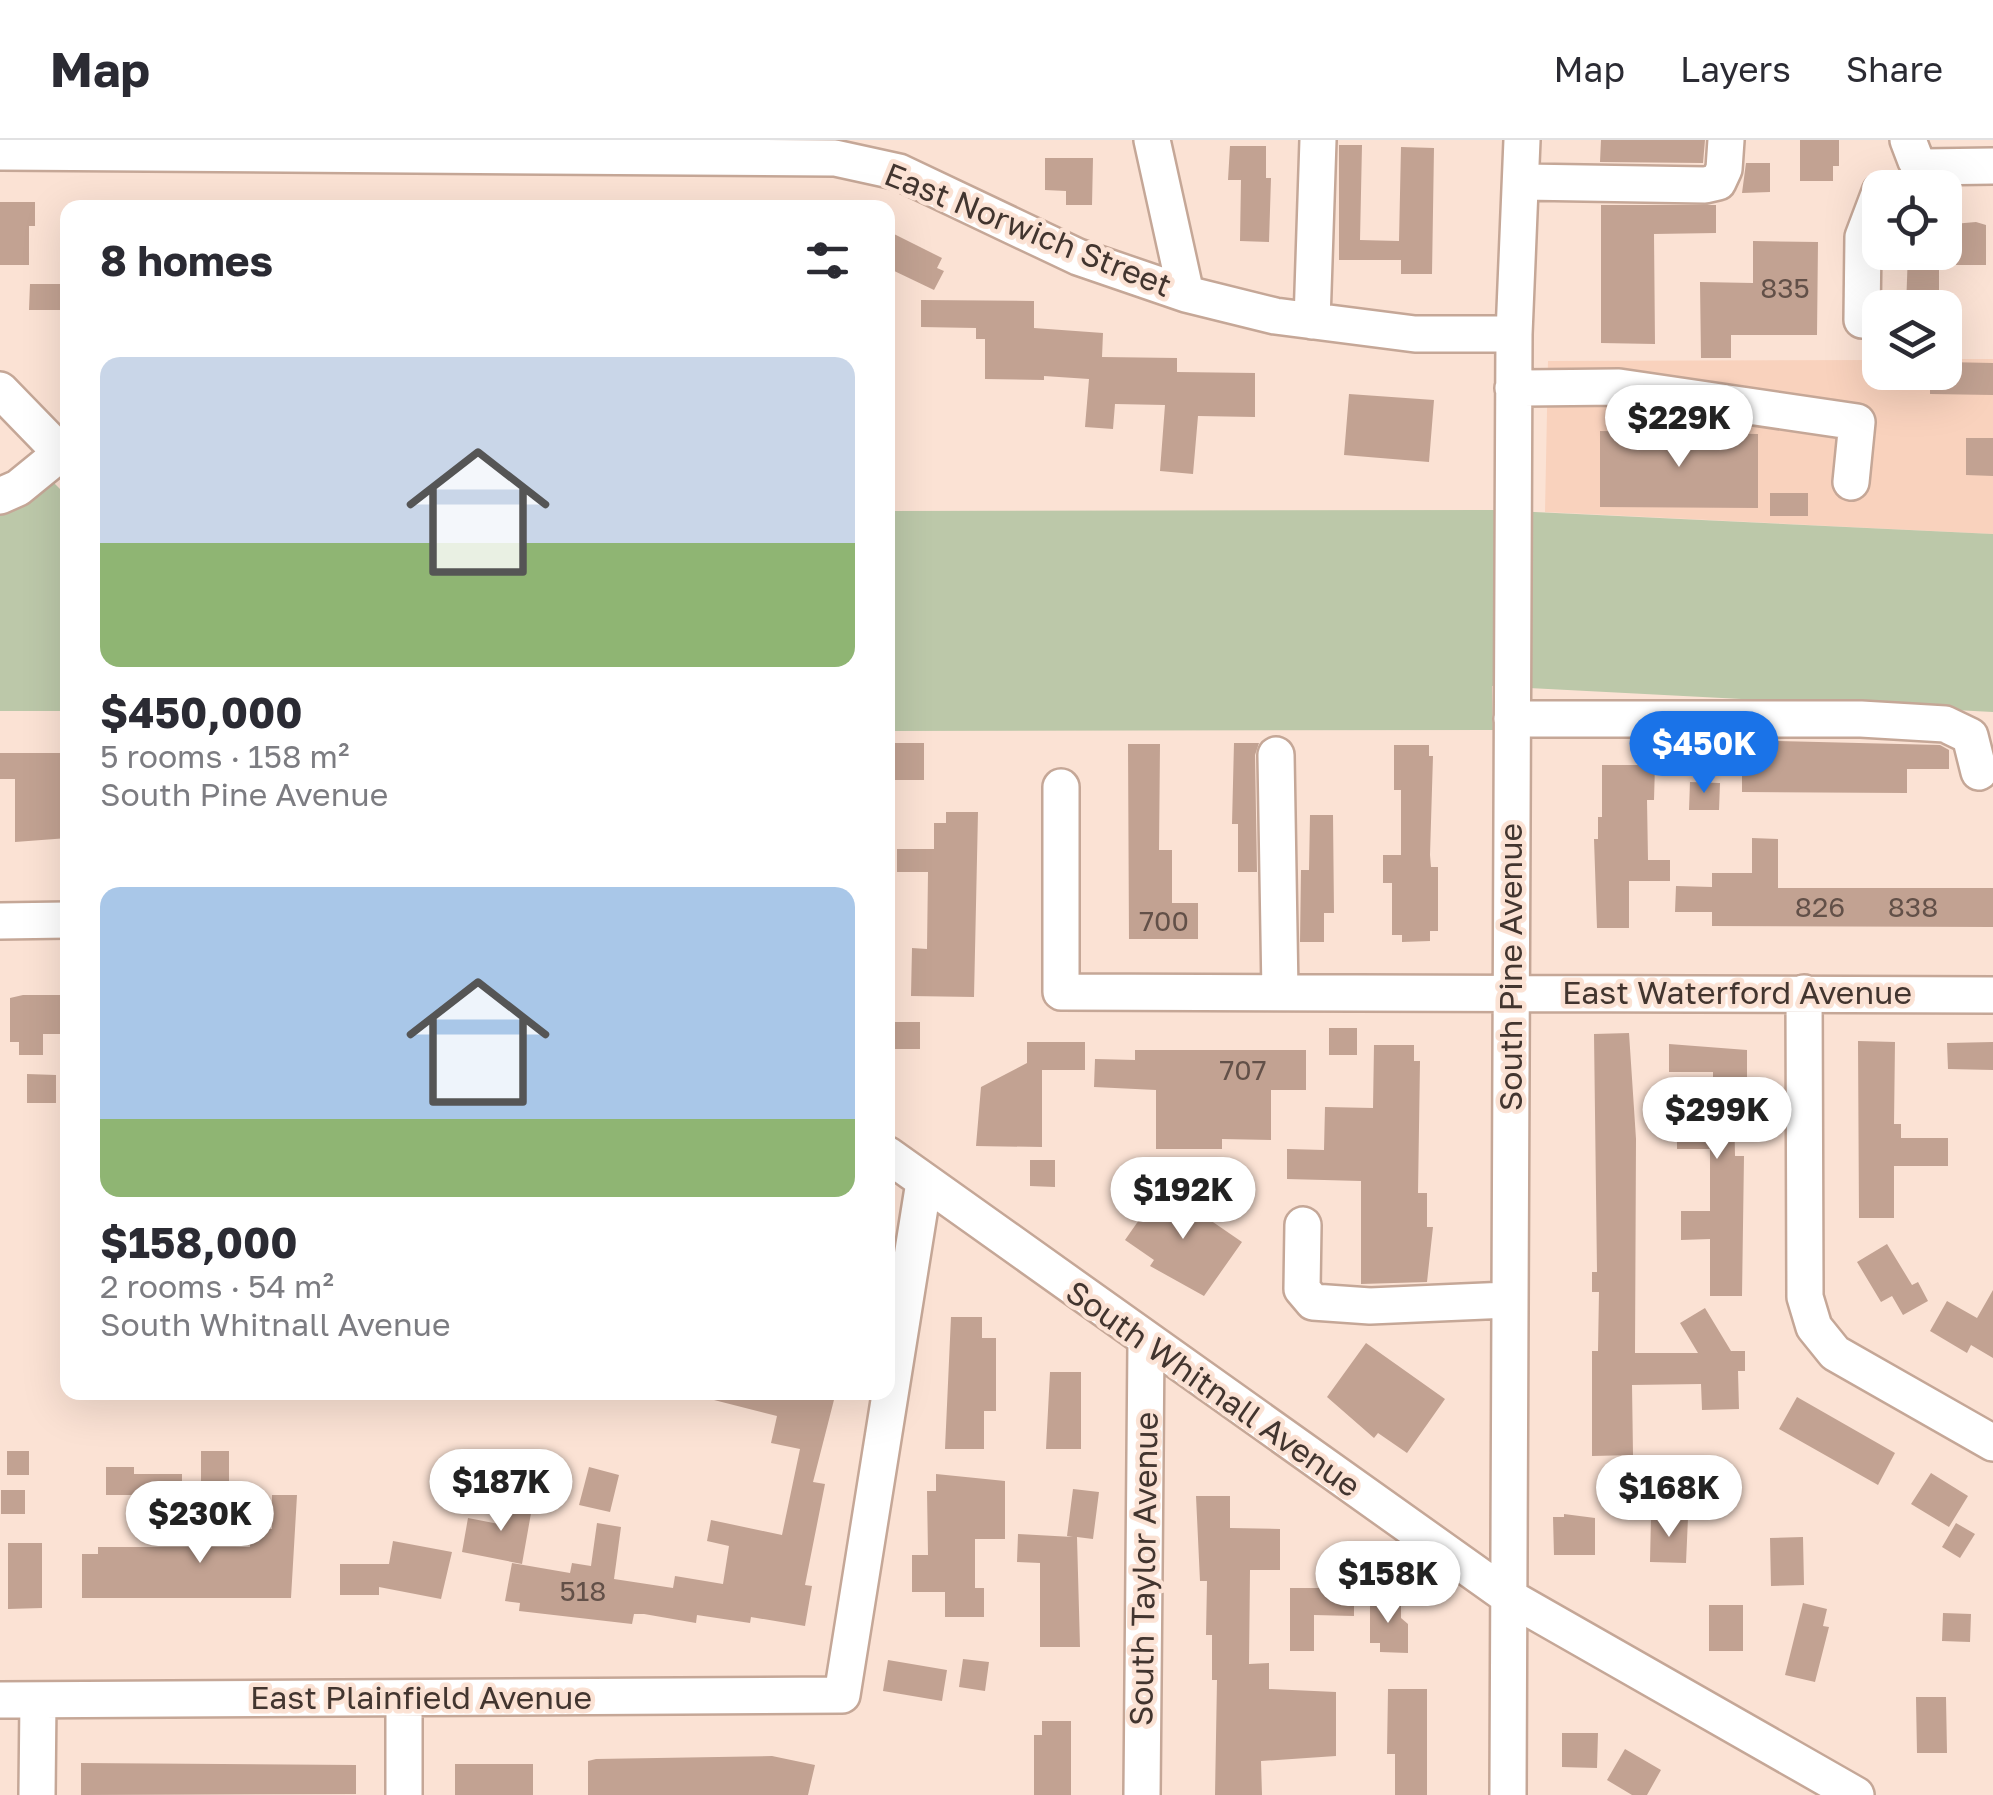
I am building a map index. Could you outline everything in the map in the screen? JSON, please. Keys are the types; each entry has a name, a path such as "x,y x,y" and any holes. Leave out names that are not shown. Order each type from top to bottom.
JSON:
{"street":[{"path":"1152,140 1186,294"},
{"path":"1312,321 1318,140"},
{"name":"South Pine Avenue","path":"1508,1795 1513,388 1522,140"},
{"path":"1522,182 1706,185 1718,182 1724,169 1726,140"},
{"name":"East Norwich Street","path":"0,152 781,149 899,172 1078,257 1186,294 1312,321 1415,334 1514,334"},
{"path":"1912,152 1925,166 1993,166"},
{"path":"1513,388 1620,387 1857,422 1852,482"},
{"path":"0,390 60,453"},
{"path":"0,496 60,460"},
{"path":"1512,719 1861,719 1945,724 1970,736 1979,772"},
{"path":"1276,755 1280,992"},
{"name":"East Waterford Avenue","path":"1061,787 1061,992 1993,994"},
{"path":"0,920 60,920"},
{"path":"1804,993 1805,1297 1814,1327 1836,1353 1993,1444"},
{"name":"South Whitnall Avenue","path":"895,1160 1509,1597 1856,1795"},
{"name":"East Plainfield Avenue","path":"895,1363 924,1182"},
{"path":"1303,1224 1302,1289 1313,1302 1370,1306 1508,1300"},
{"name":"South Taylor Avenue","path":"1142,1795 1146,1342"},
{"name":"East Plainfield Avenue","path":"0,1700 842,1695 889,1400"},
{"path":"404,1699 404,1795"},
{"path":"37,1795 38,1700"}],"shaded area":[{"path":"1962,359 1993,359 1993,534 1545,512 1548,361 1862,360 1862,390 1962,390"}],"green space":[{"path":"47,476 60,489 60,711 0,711 0,505"},
{"path":"1495,510 1993,534 1993,712 1492,686 1493,730 895,731 895,511"}],"building":[{"path":"1601,140 1705,140 1703,163 1600,162"},
{"path":"1800,140 1839,140 1839,166 1833,166 1833,181 1800,181"},
{"path":"1339,145 1362,145 1360,240 1399,241 1401,147 1434,148 1432,274 1401,274 1401,260 1339,260"},
{"path":"1230,146 1266,146 1266,178 1271,178 1269,242 1240,241 1241,180 1228,180"},
{"path":"1045,158 1093,158 1092,205 1066,205 1066,191 1045,190"},
{"path":"1746,163 1770,163 1770,192 1742,193"},
{"path":"0,202 35,202 35,226 29,226 29,265 0,265"},
{"path":"1601,205 1716,205 1716,233 1654,234 1655,344 1601,343"},
{"path":"1962,223 1986,225 1986,265 1962,265"},
{"path":"895,234 942,258 937,268 944,271 934,290 895,271"},
{"path":"1753,241 1818,242 1817,335 1731,335 1731,358 1701,358 1700,282 1753,283"},
{"path":"1907,270 1939,270 1939,290 1907,290"},
{"path":"30,284 60,284 60,310 29,310"},
{"path":"921,300 1034,301 1034,328 1103,333 1102,357 1177,358 1177,372 1255,373 1255,417 1198,416 1193,474 1160,471 1165,405 1115,404 1113,429 1085,427 1089,379 985,379 985,339 976,339 976,328 921,327"},
{"path":"1962,362 1993,363 1993,395 1930,394 1930,390 1962,390"},
{"path":"1349,394 1434,400 1429,462 1344,455"},
{"path":"1600,431 1758,434 1758,508 1600,507"},
{"path":"1966,438 1993,438 1993,476 1966,475"},
{"path":"1770,493 1808,493 1808,516 1770,516"},
{"path":"1742,740 1940,745 1949,750 1949,769 1907,769 1907,793 1742,792"},
{"path":"895,743 924,743 924,780 895,780"},
{"path":"1234,743 1259,743 1255,755 1257,872 1238,872 1238,824 1232,824"},
{"path":"1128,744 1160,744 1159,850 1172,850 1172,903 1198,903 1198,939 1129,939"},
{"path":"1394,745 1429,745 1429,756 1433,756 1430,855 1431,867 1438,867 1438,931 1430,931 1430,941 1402,942 1402,935 1392,935 1392,883 1383,883 1383,855 1401,855 1401,790 1394,790"},
{"path":"0,753 60,753 60,839 15,842 15,779 0,779"},
{"path":"1602,765 1655,765 1654,800 1647,800 1648,860 1670,860 1670,881 1629,881 1629,928 1597,928 1594,839 1598,839 1598,817 1602,817"},
{"path":"1690,782 1720,783 1719,810 1689,810"},
{"path":"946,812 978,812 974,997 911,996 912,948 927,949 928,872 897,872 897,849 934,849 934,823 946,823"},
{"path":"1310,815 1333,815 1334,913 1324,913 1324,942 1300,942 1301,870 1309,870"},
{"path":"1752,838 1778,839 1778,888 1993,888 1993,927 1712,926 1712,912 1675,912 1676,886 1712,887 1712,873 1752,873"},
{"path":"60,995 60,1034 43,1034 43,1055 19,1055 19,1042 10,1042 10,998"},
{"path":"895,1022 920,1022 920,1049 895,1049"},
{"path":"1329,1028 1357,1028 1357,1055 1329,1055"},
{"path":"1629,1033 1636,1139 1635,1353 1698,1353 1680,1323 1705,1308 1731,1351 1745,1351 1745,1371 1738,1371 1739,1409 1702,1410 1701,1384 1632,1385 1633,1455 1592,1456 1592,1351 1598,1351 1599,1292 1592,1292 1592,1272 1597,1272 1594,1034"},
{"path":"1858,1041 1895,1042 1894,1124 1901,1124 1901,1138 1948,1138 1948,1166 1894,1166 1894,1218 1859,1218"},
{"path":"1027,1042 1085,1042 1085,1070 1042,1070 1042,1147 976,1146 981,1087 1027,1063"},
{"path":"1993,1042 1993,1070 1948,1069 1947,1043"},
{"path":"1669,1044 1747,1050 1747,1102 1734,1102 1735,1156 1744,1156 1742,1296 1710,1296 1710,1239 1681,1240 1681,1211 1710,1211 1710,1149 1677,1149 1677,1123 1713,1120 1713,1072 1669,1072"},
{"path":"1374,1045 1414,1045 1414,1061 1420,1061 1418,1193 1427,1193 1427,1227 1433,1227 1427,1282 1361,1284 1361,1181 1287,1179 1287,1149 1324,1150 1325,1107 1373,1108"},
{"path":"1135,1050 1306,1050 1306,1090 1271,1090 1271,1140 1222,1139 1222,1149 1156,1149 1156,1090 1094,1087 1095,1059 1135,1060"},
{"path":"27,1074 56,1075 56,1103 27,1103"},
{"path":"1030,1160 1055,1160 1055,1187 1030,1186"},
{"path":"1162,1187 1242,1242 1204,1296 1150,1266 1154,1260 1125,1240"},
{"path":"1887,1244 1912,1285 1918,1282 1928,1301 1903,1315 1892,1296 1881,1302 1857,1262"},
{"path":"1993,1290 1993,1358 1971,1345 1967,1353 1930,1331 1947,1301 1977,1318"},
{"path":"951,1317 982,1317 982,1338 996,1338 996,1411 984,1411 984,1449 945,1449"},
{"path":"1366,1343 1445,1399 1407,1453 1378,1433 1374,1438 1327,1397"},
{"path":"1050,1372 1081,1372 1081,1449 1046,1449"},
{"path":"1797,1397 1895,1453 1878,1485 1779,1429"},
{"path":"714,1400 834,1400 813,1482 825,1484 805,1585 812,1586 805,1626 751,1617 750,1623 697,1615 696,1623 644,1614 634,1614 632,1624 519,1611 520,1603 505,1601 512,1563 570,1573 572,1563 591,1566 597,1523 621,1527 614,1579 673,1588 675,1576 723,1584 729,1546 707,1541 711,1520 782,1535 800,1449 771,1443 777,1416"},
{"path":"7,1451 29,1451 29,1475 7,1475"},
{"path":"201,1451 229,1451 229,1493 201,1493"},
{"path":"106,1467 134,1467 134,1474 182,1474 182,1501 156,1501 156,1495 106,1495"},
{"path":"589,1467 619,1475 610,1512 579,1505"},
{"path":"1931,1473 1968,1496 1949,1527 1911,1504"},
{"path":"936,1474 1005,1481 1005,1539 975,1539 975,1588 984,1588 984,1617 945,1617 945,1592 912,1592 912,1555 928,1555 927,1491 936,1491"},
{"path":"1073,1489 1099,1492 1093,1539 1077,1537 1080,1647 1040,1647 1040,1563 1017,1562 1018,1534 1073,1537 1067,1536"},
{"path":"1,1490 25,1490 25,1514 1,1514"},
{"path":"272,1495 297,1495 291,1598 82,1598 82,1554 98,1554 98,1547 250,1547 250,1529 272,1529"},
{"path":"1196,1496 1230,1496 1230,1528 1280,1529 1280,1570 1250,1570 1249,1664 1269,1663 1269,1689 1336,1692 1336,1756 1261,1761 1262,1795 1215,1795 1217,1680 1212,1680 1212,1635 1206,1635 1207,1581 1200,1581"},
{"path":"509,1498 533,1502 522,1564 462,1552 468,1518 504,1525"},
{"path":"1564,1514 1595,1518 1595,1555 1554,1555 1553,1517"},
{"path":"1651,1517 1688,1518 1686,1563 1650,1562"},
{"path":"1956,1523 1975,1534 1960,1558 1942,1547"},
{"path":"1803,1537 1804,1585 1771,1586 1770,1538"},
{"path":"393,1541 452,1552 441,1599 379,1587 379,1595 340,1595 340,1564 389,1564"},
{"path":"8,1543 42,1543 42,1608 8,1609"},
{"path":"1290,1588 1354,1588 1354,1616 1314,1615 1314,1651 1290,1651"},
{"path":"1370,1599 1401,1599 1401,1618 1408,1624 1408,1653 1380,1652 1380,1643 1370,1643"},
{"path":"1803,1603 1827,1609 1823,1626 1829,1627 1815,1682 1785,1675"},
{"path":"1709,1605 1743,1605 1743,1651 1709,1651"},
{"path":"1943,1613 1971,1614 1970,1642 1942,1641"},
{"path":"963,1659 989,1662 985,1691 959,1687"},
{"path":"888,1660 947,1670 942,1701 883,1691"},
{"path":"1388,1689 1427,1689 1427,1795 1395,1795 1395,1754 1387,1754"},
{"path":"1916,1697 1946,1697 1947,1753 1917,1753"},
{"path":"1042,1721 1071,1721 1071,1795 1034,1795 1034,1735 1042,1735"},
{"path":"1562,1733 1598,1733 1597,1768 1562,1767"},
{"path":"1625,1749 1661,1770 1647,1795 1632,1795 1607,1780"},
{"path":"772,1756 815,1765 808,1795 588,1795 588,1761 596,1759"},
{"path":"81,1763 356,1765 356,1794 81,1795"},
{"path":"455,1764 533,1764 533,1795 455,1795"}]}
